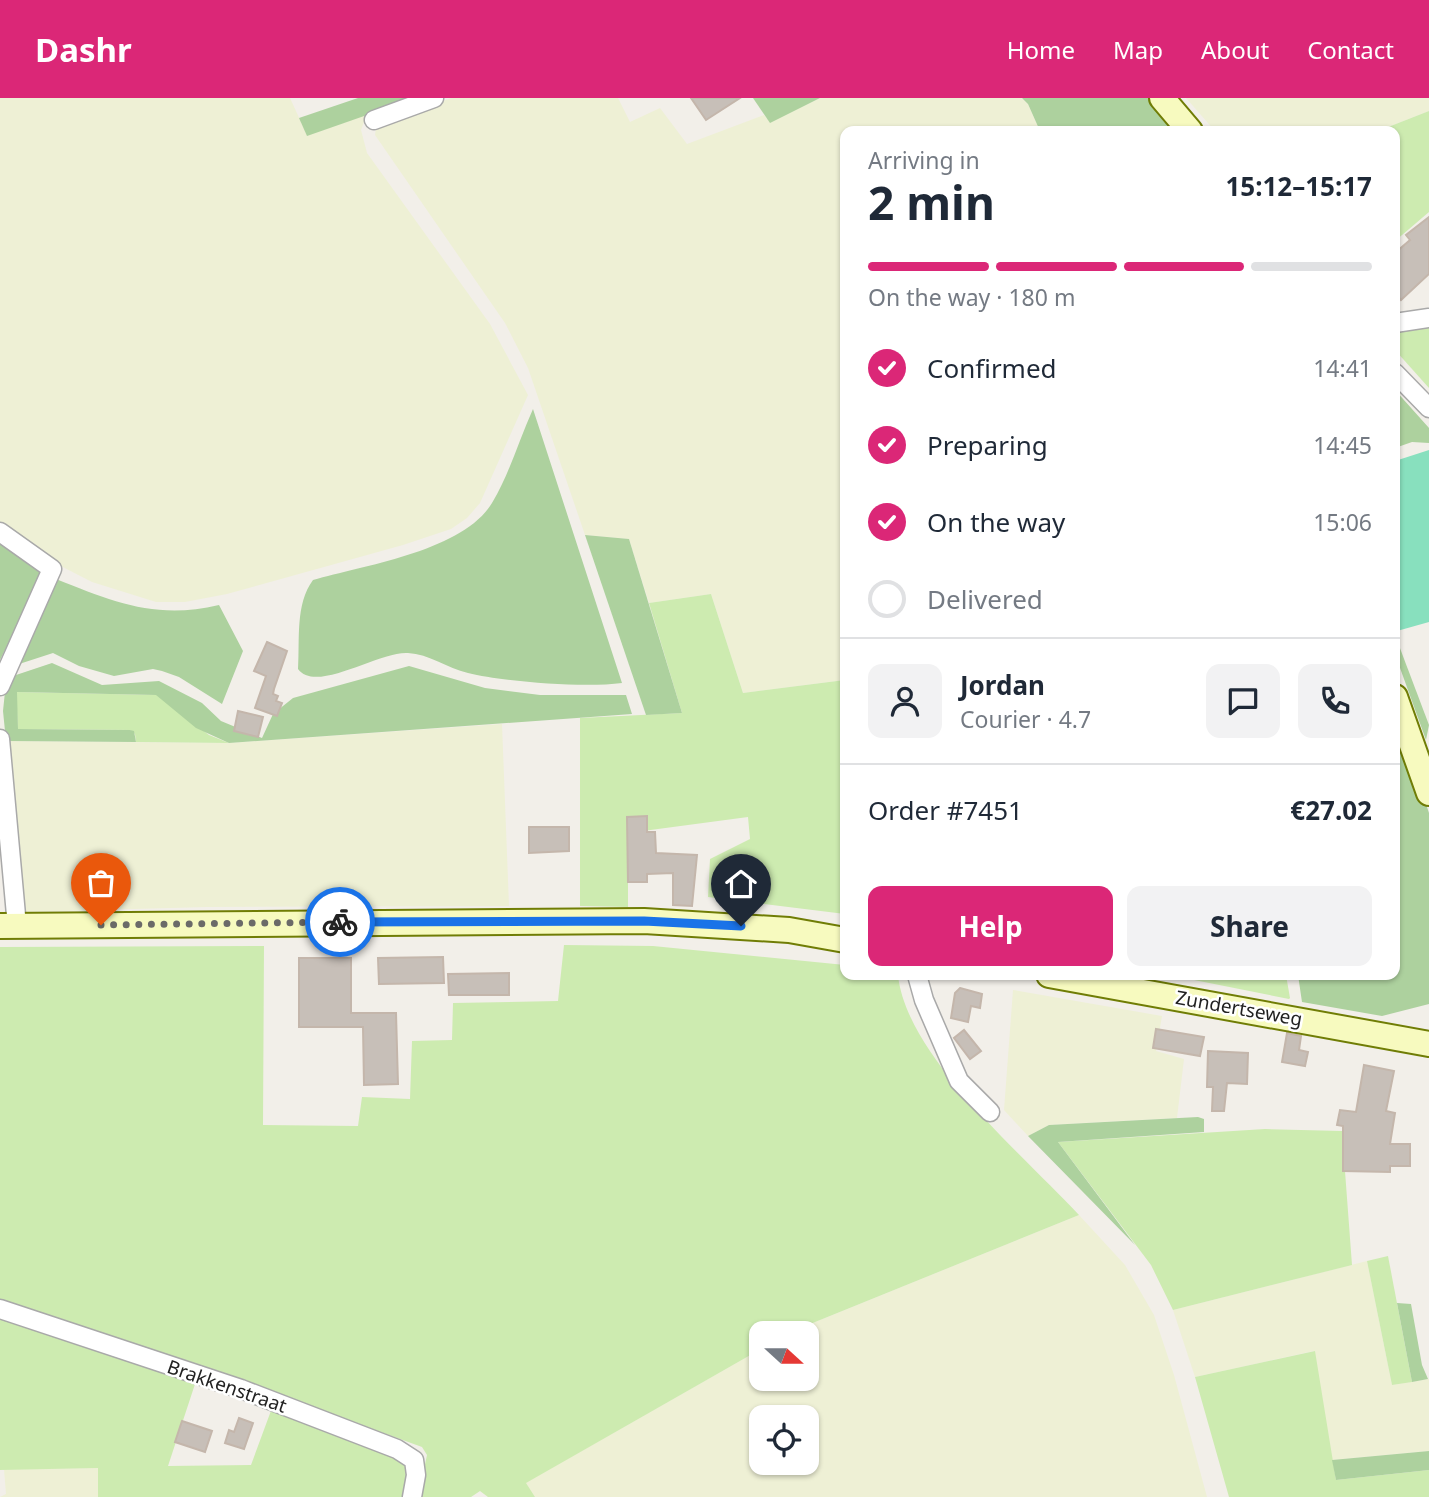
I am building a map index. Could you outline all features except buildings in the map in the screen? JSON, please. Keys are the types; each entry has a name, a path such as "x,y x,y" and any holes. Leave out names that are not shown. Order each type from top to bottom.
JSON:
{"street":[{"path":"374,120 434,98"},
{"path":"1162,98 1186,126"},
{"path":"1400,322 1429,318"},
{"path":"1400,378 1429,408"},
{"path":"0,532 52,569 0,686"},
{"path":"1400,711 1429,793"},
{"path":"0,739 9,926 644,921 789,930 840,939"},
{"path":"918,980 924,1000 959,1081 990,1112"},
{"name":"Zundertseweg","path":"1077,980 1429,1044"},
{"name":"Brakkenstraat","path":"0,1309 241,1389 397,1449 414,1460 416,1475 412,1497"}],"green space":[{"path":"0,98 290,98 307,135 377,111 364,122 361,130 367,153 490,324 528,395 480,503 467,518 451,529 403,545 227,594 185,602 156,602 92,582 53,562 0,525"},
{"path":"358,98 407,98 407,101 307,136 299,118"},
{"path":"451,98 618,98 630,122 660,108 687,144 764,115 770,122 820,98 1022,98 1028,104 1038,126 840,126 840,681 743,693 711,594 649,603 629,539 585,535 528,368 505,323 375,135 376,128"},
{"path":"753,98 820,98 770,123"},
{"path":"1022,98 1156,98 1181,126 1038,126 1028,104"},
{"path":"1186,98 1429,98 1429,111 1391,126 1211,126"},
{"path":"1429,111 1429,212 1400,237 1400,126 1391,126"},
{"path":"1429,323 1429,388 1400,356 1400,329"},
{"path":"1400,396 1429,428 1429,443 1412,442 1400,446"},
{"path":"533,409 622,683 566,684 502,679 468,673 408,653 381,658 319,677 307,675 298,669 301,611 303,600 313,580 385,562 436,545 478,519 498,492"},
{"path":"1429,450 1429,622 1400,630 1400,459"},
{"path":"585,535 629,539 682,713 646,715"},
{"path":"0,540 45,571 0,660"},
{"path":"56,579 136,606 175,610 219,605 243,651 222,704 179,677 153,669 114,676 79,666 53,653 13,666"},
{"path":"711,594 743,693 840,681 840,913 708,897 710,859 750,839 748,817 628,833 628,907 580,906 580,718 682,713 649,603"},
{"path":"1400,648 1429,725 1426,740 1400,668"},
{"path":"52,663 102,685 159,681 202,703 221,721 262,738 273,714 293,698 409,666 485,688 540,695 626,695 632,714 229,743 196,728 156,695 17,692 18,729 130,730 134,731 136,742 6,741 3,711 6,682 16,675"},
{"path":"16,692 157,695 209,735 229,743 136,742 135,734 130,730 18,729"},
{"path":"502,724 509,906 207,907 25,912 6,741 229,743"},
{"path":"1400,728 1429,813 1429,1004 1382,1016 1302,1002 1299,980 1400,980"},
{"path":"564,945 653,946 840,965 840,980 899,980 906,1006 922,1038 944,1071 1000,1134 1079,1215 818,1321 749,1321 749,1356 526,1483 535,1497 488,1497 480,1491 471,1497 418,1497 427,1455 422,1447 174,1357 0,1300 0,947 264,946 263,1125 358,1126 362,1097 410,1099 412,1041 452,1040 453,1003 558,1001"},
{"path":"1194,980 1287,980 1289,999"},
{"path":"1013,990 1162,1016 1156,1051 1184,1059 1177,1118 1049,1125 1028,1136 1004,1110"},
{"path":"1198,1117 1204,1119 1204,1132 1058,1142 1135,1245 1028,1136 1049,1125"},
{"path":"1265,1129 1342,1131 1352,1265 1173,1310 1151,1265 1058,1142"},
{"path":"1079,1215 1125,1265 1154,1315 1174,1375 1207,1497 535,1497 525,1483 749,1356 749,1391 819,1391 818,1321"},
{"path":"1388,1256 1412,1382 1392,1385 1367,1261"},
{"path":"1367,1261 1392,1385 1429,1379 1429,1451 1332,1460 1314,1351 1195,1377 1173,1310"},
{"path":"1397,1303 1411,1304 1422,1365 1428,1379 1412,1382"},
{"path":"0,1317 196,1381 168,1466 251,1465 272,1408 408,1458 410,1465 403,1497 98,1497 98,1468 0,1470"},
{"path":"1315,1351 1336,1480 1429,1470 1429,1497 1229,1497 1195,1377"},
{"path":"1429,1451 1429,1470 1336,1480 1332,1460"},
{"path":"98,1468 98,1497 0,1497 6,1494 4,1469"}],"way so far":[{"path":"101,925 340,922"}],"route":[{"path":"340,922 644,921 741,926"}]}
